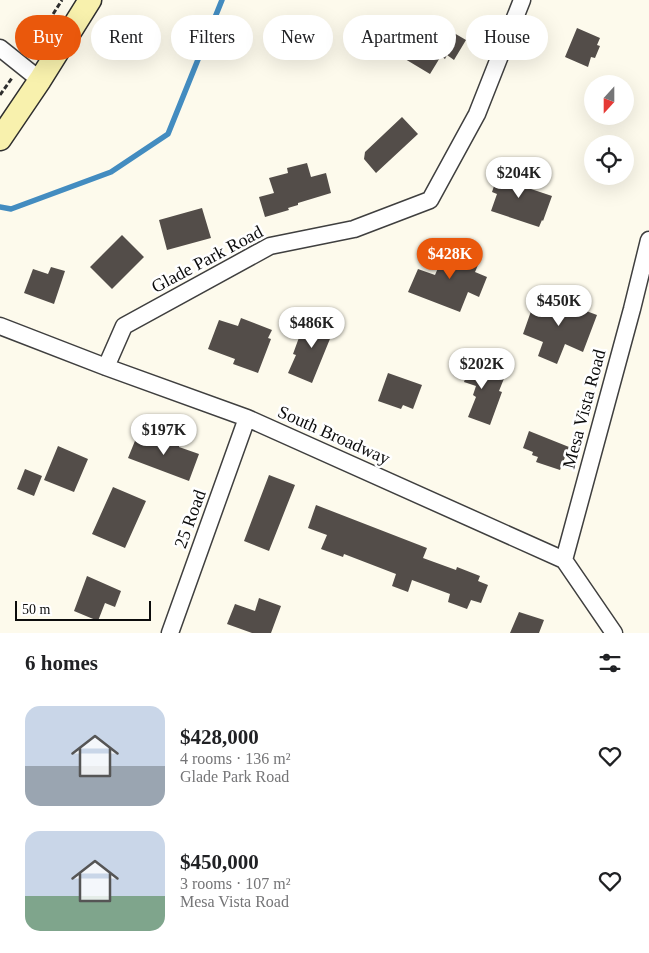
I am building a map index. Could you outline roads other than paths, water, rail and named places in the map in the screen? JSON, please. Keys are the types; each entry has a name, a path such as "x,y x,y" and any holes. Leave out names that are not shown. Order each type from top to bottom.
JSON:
{"main road":[{"path":"0,139 40,80 90,0"}],"street":[{"name":"Glade Park Road","path":"106,367 124,326 270,246 354,229 430,200 477,114 522,0"},
{"path":"0,48 40,80"},
{"name":"Mesa Vista Road","path":"564,560 630,319 649,240"},
{"name":"South Broadway","path":"0,326 247,418 564,560"},
{"name":"25 Road","path":"170,633 247,418"},
{"path":"564,560 614,633"}],"waterway":[{"path":"0,207 11,209 111,172 168,134 222,0"}]}
